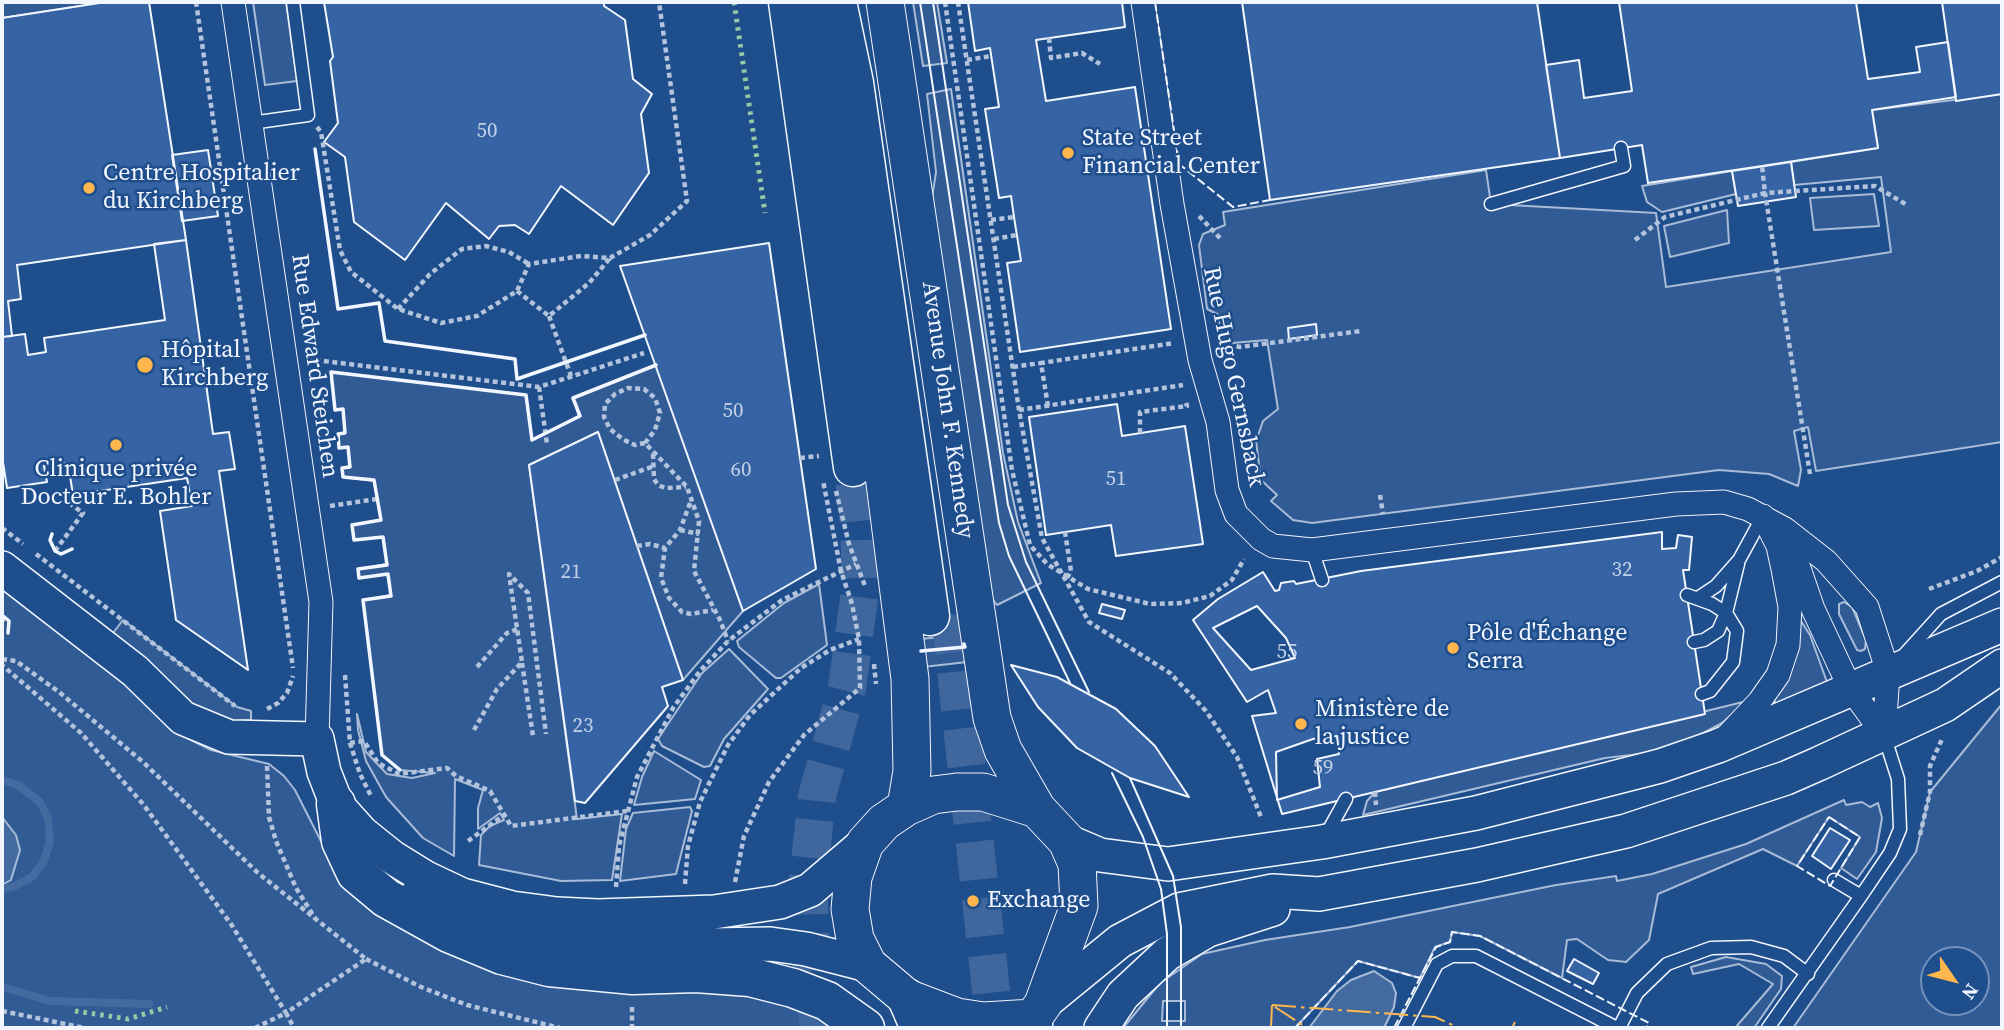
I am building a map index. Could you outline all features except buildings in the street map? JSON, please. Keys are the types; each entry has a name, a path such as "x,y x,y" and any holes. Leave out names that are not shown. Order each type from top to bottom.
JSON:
{"highway":[{"path":"788,2 836,461"},
{"path":"837,2 854,83 940,616 866,2"},
{"path":"336,804 341,841 356,873 386,898 449,933 502,955 549,967 633,975 696,973 750,977 793,988 827,1001 865,1028"}],"main road":[{"path":"819,2 828,87 885,483 910,679 912,771 906,807"},
{"name":"Avenue John F. Kennedy","path":"885,2 912,166 992,718 1003,750 1037,809"},
{"path":"13,556 183,718 204,730 229,737 263,720 317,739 324,772 336,804 350,836 371,864 399,886 455,915 511,934 596,947 770,944 806,949 868,965"},
{"path":"336,804 362,833 426,878 462,895 512,908 557,914 714,912 780,902 810,890 865,843 884,822 906,807 933,795 983,792 1037,809 1068,841 1100,855 1154,864 1322,842 1411,826 1579,788 1660,766 1718,746 1888,672 1956,647 2002,625"},
{"path":"1101,1028 1123,995 1144,973 1182,944 1208,930 1319,894 1477,865 1626,831 1786,778 1945,705 2002,666"},
{"path":"1036,1017 1079,906 1077,864 1068,841"},
{"path":"865,843 853,877 850,909 855,939 868,965 913,1013 982,1021 1036,1017 1120,941 1179,910 1273,891 1319,894"}],"street":[{"name":"Rue Edward Steichen","path":"233,2 321,602 317,739"},
{"name":"Rue Hugo Gernsback","path":"1143,2 1172,204 1200,360 1218,422 1227,490 1236,514 1261,539 1273,546 1312,550 1676,504 1724,502 1763,516 1785,529 1826,561 1867,607 1888,672 1884,735"},
{"path":"1718,746 1759,702 1778,674 1788,645 1790,607 1783,569 1778,546 1763,516"},
{"path":"1785,529 1813,609 1850,688 1884,735"}],"lane":[{"path":"251,123 309,115 293,2"},
{"path":"1491,204 1624,166 1621,148"},
{"path":"1702,694 1710,691 1733,662 1737,631 1726,613 1693,597 1716,586 1739,560 1763,516"},
{"path":"1312,550 1322,580"},
{"path":"1694,642 1704,640 1718,631 1726,613 1739,560"},
{"path":"1888,672 1941,614 2002,582"},
{"path":"1768,1028 1861,896 1889,853 1900,829 1898,779 1884,735"},
{"path":"1322,842 1346,799"},
{"path":"1834,880 1861,896"},
{"path":"1405,1028 1437,964 1452,956 1476,956 1618,1028 1637,993 1667,964 1711,948 1751,947 1784,956 1808,974"}],"path":[{"path":"195,2 293,670 287,693 263,720 269,817 296,888 317,921"},
{"path":"549,316 589,283 610,258 650,235 687,201 659,2"},
{"path":"944,2 1012,470 1030,545 1047,564 1067,578 1088,589 1132,602 1182,603 1210,596 1232,580 1244,559"},
{"path":"958,2 1019,410 1042,538 1067,578 1089,622 1170,673 1206,710 1237,757 1261,817"},
{"path":"1049,38 1051,58 1082,53 1100,64"},
{"path":"967,60 991,56"},
{"path":"309,115 321,132 340,250 351,272 398,309 441,323 478,316 517,291 529,264"},
{"path":"1762,166 1810,474"},
{"path":"1635,240 1665,217 1765,193 1875,186 1907,205"},
{"path":"991,220 1014,216"},
{"path":"994,239 1017,235"},
{"path":"398,309 430,274 462,249 486,246 509,252 529,264 581,256 610,258"},
{"path":"517,291 549,316 571,376"},
{"path":"1176,330 1180,353"},
{"path":"1214,339 1240,347 1360,331"},
{"path":"1013,367 1178,343"},
{"path":"302,358 539,387 645,353"},
{"path":"1041,363 1048,406"},
{"path":"1140,433 1140,412 1187,406 1182,374"},
{"path":"1019,410 1184,385"},
{"path":"539,387 547,444"},
{"path":"628,388 644,389 655,398 660,413 655,430 645,443 635,445 624,440 610,429 604,417 605,404 615,394 628,388"},
{"path":"645,443 653,454 667,463 687,487 699,521 694,571 728,641"},
{"path":"653,454 654,479 658,485 665,488 687,487"},
{"path":"800,458 836,461"},
{"path":"615,480 654,466"},
{"path":"1380,495 1383,514"},
{"path":"309,508 377,499"},
{"path":"55,551 83,513 65,500"},
{"path":"691,501 680,530 665,548 661,578 675,606 691,614 713,610"},
{"path":"2,528 13,556"},
{"path":"680,530 699,534"},
{"path":"1065,532 1071,571 1067,578"},
{"path":"637,546 650,544 665,548"},
{"path":"35,553 237,708 244,709"},
{"path":"1930,589 1977,571 2002,556"},
{"path":"616,891 619,846 627,811 652,744 673,708 700,671 728,641 782,600 856,564"},
{"path":"533,736 509,574 528,593 546,734"},
{"path":"477,667 507,634 518,629"},
{"path":"685,888 688,846 701,802 728,745 750,715 801,668 830,650 859,639"},
{"path":"2,659 16,661 59,692 143,762 258,873 366,959 421,987 467,1005 560,1028"},
{"path":"474,730 497,689 522,662"},
{"path":"2,665 80,733 143,804 225,914 294,1028"},
{"path":"345,670 350,743 360,774 377,804"},
{"path":"734,886 744,836 769,782 804,735 860,688"},
{"path":"350,743 364,741 378,763 399,774 447,768 456,776 490,791 511,826 627,811"},
{"path":"468,841 505,816"},
{"path":"673,889 697,888"},
{"path":"604,892 626,891"},
{"path":"255,1028 286,1013 366,959"},
{"path":"632,1005 632,1028"},
{"path":"2,1011 85,1028"}],"shaded area":[{"path":"2,2 106,2 2,18"},
{"path":"253,2 286,2 297,81 265,85"},
{"path":"913,2 937,2 947,63 923,66"},
{"path":"951,89 1003,453 1018,522 1041,583 997,605 985,590 931,204 936,172 927,94"},
{"path":"2002,94 2002,442 1816,471 1808,427 1794,431 1801,470 1798,486 1769,474 1719,470 1312,523 1293,520 1271,501 1277,495 1261,480 1256,441 1263,421 1278,409 1267,340 1232,343 1220,335 1219,315 1207,309 1199,245 1203,234 1225,225 1223,212 1486,170 1491,204 1656,213 1666,287 1891,252 1881,177 1794,185 1791,162 1878,148 1872,110"},
{"path":"1732,171 1736,194 1662,212 1647,202 1642,186"},
{"path":"1874,194 1879,226 1814,230 1810,198"},
{"path":"1727,210 1729,243 1670,257 1664,226"},
{"path":"656,365 743,611 683,680 598,432 529,465 577,819 622,814 612,880 561,881 479,865 481,835 490,826 504,820 500,813 478,829 478,808 483,790 455,779 454,856 423,838 386,797 366,761 358,730 357,714 366,752 387,774 412,778 435,773 400,770 382,755 363,600 391,595 387,574 359,578 358,569 387,564 383,537 354,540 352,525 381,520 374,481 343,477 342,468 350,466 348,448 339,448 338,434 345,433 343,409 335,410 331,372 526,395 532,440 579,416 573,398"},
{"path":"819,584 827,645 781,678 776,678 739,647 737,641 784,603"},
{"path":"2,589 125,683 175,732 211,750 269,764 284,776 295,790 328,855 347,882 768,992 843,1028 2,1028"},
{"path":"1844,602 1852,607 1866,640 1865,649 1861,651 1857,650 1839,614 1839,604"},
{"path":"123,620 237,707 251,711 251,720 232,721 192,704 147,660 113,633"},
{"path":"1801,621 1810,635 1827,682 1776,705 1774,699"},
{"path":"963,635 967,662 923,667 920,639"},
{"path":"729,649 768,689 724,739 710,766 704,767 662,746 658,739 702,673"},
{"path":"1747,701 1722,723 1694,738 1657,752 1605,758 1363,815 1367,801 1375,792"},
{"path":"2002,704 2002,1028 1793,1028 1916,852 1930,792"},
{"path":"654,751 701,780 695,799 634,805 642,777"},
{"path":"1844,800 1846,805 1862,802 1870,807 1878,803 1882,818 1876,852 1857,879 1841,868 1860,837 1829,817 1797,866 1763,849 1658,894 1649,940 1626,962 1608,960 1577,939 1567,940 1562,978 1480,936 1452,932 1450,942 1435,947 1420,978 1358,961 1295,1028 1123,1028 1160,983 1202,954 1556,885 1616,876 1617,881 1652,874 1746,844","holes":["1163,1001 1185,1001 1185,1021 1162,1021"]},
{"path":"690,807 692,811 676,874 620,881 626,829 633,813"},
{"path":"2,817 16,835 20,850 11,880 2,885"},
{"path":"1726,957 1766,964 1782,976 1781,989 1754,1028 1735,1028 1773,984 1739,964 1693,974 1691,967"},
{"path":"1374,971 1392,983 1396,993 1394,1007 1384,1028 1309,1028 1337,991 1351,980"}],"waterway":[{"path":"2,780 18,785 40,802 48,818 50,841 44,861 32,877 2,889"},
{"path":"2,987 50,1001 149,1004"}],"tunnel":[{"path":"819,1028 811,963 808,882 817,796 847,688 861,584 853,467"},
{"path":"950,615 995,1028"}],"tram line":[{"path":"920,2 999,523 1009,556 1070,683"},
{"path":"933,2 1008,505 1026,562 1089,692"},
{"path":"1112,773 1143,837 1161,889 1167,934 1167,1028"},
{"path":"1130,778 1173,876 1181,927 1181,1028"}],"hedge":[{"path":"734,2 765,213"},
{"path":"75,1011 128,1019 167,1007"}],"fence":[{"path":"1155,2 1179,164 1233,207 1270,200"},
{"path":"1829,817 1860,837 1830,886 1797,866 1829,817"},
{"path":"1394,1028 1436,947 1450,942 1452,932 1480,936 1649,1023 1647,1028"},
{"path":"1295,1028 1358,961 1420,978"}],"wall":[{"path":"315,149 338,309 379,303 385,341 515,359 517,379 645,335"},
{"path":"400,770 382,755 363,600 391,596 388,574 359,578 358,569 387,565 383,537 354,540 352,525 381,520 374,480 343,477 342,468 350,467 348,447 339,448 338,434 345,433 343,409 335,410 331,372 526,395 532,440 580,416 573,398 656,365"},
{"path":"52,534 50,540 55,551 61,554 72,549"},
{"path":"2,615 9,621 8,633"},
{"path":"921,651 965,647 964,644"}],"power":[{"path":"1272,1005 1435,1017 1459,1028"},
{"path":"1271,1028 1272,1005"},
{"path":"1275,1007 1307,1028"},
{"path":"1512,1028 1515,1022"}],"place":[{"name":"State Street Financial Center","path":"1068,153"},
{"name":"Centre Hospitalier du Kirchberg","path":"89,188"},
{"name":"Hôpital Kirchberg","path":"145,365"},
{"name":"Clinique privée Docteur E. Bohler","path":"116,445"},
{"name":"Pôle d'Échange Serra","path":"1453,648"},
{"name":"Ministère de la justice","path":"1301,724"},
{"name":"Exchange","path":"973,901"}]}
